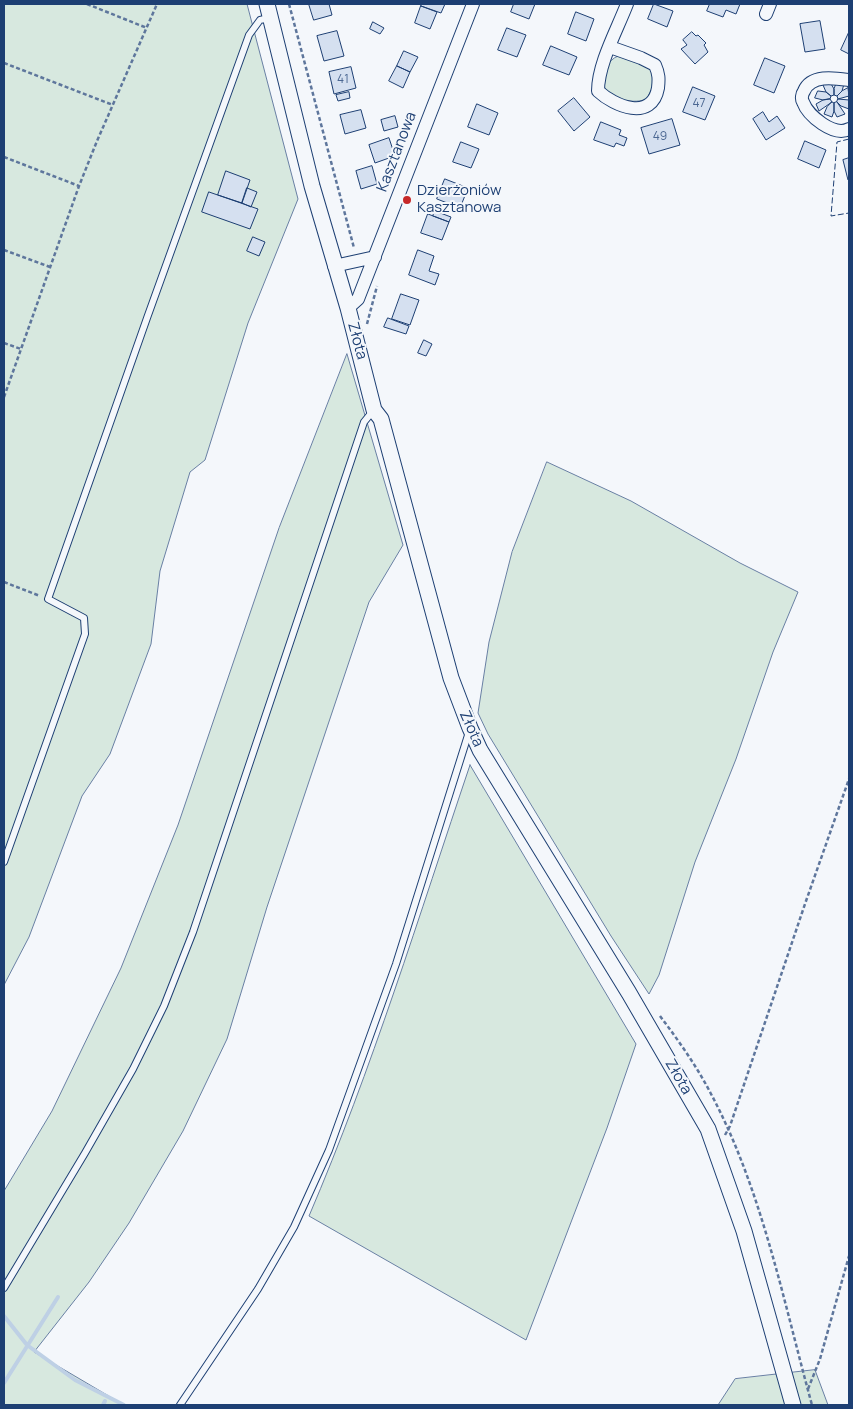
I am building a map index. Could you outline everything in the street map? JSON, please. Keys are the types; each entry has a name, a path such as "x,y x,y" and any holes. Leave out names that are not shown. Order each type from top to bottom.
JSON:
{"street":[{"name":"Kasztanowa","path":"348,308 358,299 473,4"},
{"path":"610,47 655,65 659,79 656,95 649,105 636,108 621,106 607,99 598,91 598,77 627,4"},
{"name":"Złota","path":"269,10 312,186 334,266 348,308 374,410 381,419 449,668 470,728 480,750 629,993 708,1129 744,1231 793,1405"},
{"path":"849,80 833,77 821,78 812,82 805,88 802,102 811,114 827,127 846,131 849,129"},
{"path":"334,266 375,257"}],"lane":[{"path":"4,862 85,634 84,618 48,599 249,35 269,10"},
{"path":"4,1288 123,1086 164,1006 193,932 364,422 374,410"},
{"path":"180,1405 258,1289 294,1228 328,1150 396,964 470,728"}],"path":[{"path":"87,4 147,28"},
{"path":"4,397 80,186 157,4"},
{"path":"289,4 358,260"},
{"path":"4,63 113,106"},
{"path":"4,157 80,186"},
{"path":"4,250 50,267"},
{"path":"367,277 376,282 378,288 367,327"},
{"path":"4,343 21,349"},
{"path":"4,582 48,599"},
{"path":"716,1151 728,1129 849,780"},
{"path":"659,1014 681,1044 710,1092 728,1129 758,1208 812,1405"},
{"path":"808,1389 820,1359 849,1256"}],"shaded area":[{"path":"4,4 247,4 298,199 248,323 205,460 190,472 160,571 151,644 110,754 82,796 29,937 4,985"},
{"path":"618,56 624,56 652,70 654,84 647,99 636,101 623,100 611,95 607,91 603,82 604,73 608,64"},
{"path":"347,354 403,545 369,602 267,907 227,1039 183,1131 129,1223 89,1282 34,1352 124,1405 4,1405 4,1191 52,1111 121,968 178,825 279,528"},
{"path":"547,462 631,501 740,563 798,592 773,652 736,759 695,862 659,975 649,994 611,936 488,734 478,713 489,642 512,552"},
{"path":"470,765 636,1044 607,1128 526,1340 309,1216 354,1105 374,1049"},
{"path":"815,1370 828,1405 718,1405 735,1379"}],"building":[{"path":"309,4 329,4 332,15 314,20"},
{"path":"422,4 445,4 441,13 421,6"},
{"path":"514,4 535,4 529,19 511,12"},
{"path":"654,4 673,11 667,27 648,19"},
{"path":"710,4 740,4 736,14 726,10 723,17 707,11"},
{"path":"421,6 437,12 430,29 415,23"},
{"path":"576,12 594,19 586,41 568,34"},
{"path":"820,21 825,49 805,52 800,24"},
{"path":"373,22 384,28 380,34 370,29"},
{"path":"507,28 526,35 517,57 498,50"},
{"path":"337,31 344,56 324,61 317,36"},
{"path":"692,32 706,43 704,45 708,52 695,64 681,49 687,45 683,40"},
{"path":"849,32 849,54 841,50"},
{"path":"551,46 577,57 569,75 543,65"},
{"path":"404,51 418,57 410,72 397,66"},
{"path":"765,58 785,66 774,93 754,85"},
{"path":"397,66 410,72 403,88 389,81"},
{"path":"351,67 356,88 334,94 329,72"},
{"path":"830,82 834,89 834,95 831,96 826,92 823,85"},
{"path":"837,82 844,84 842,91 837,96 834,95 834,89"},
{"path":"693,87 715,96 705,120 683,112"},
{"path":"848,88 849,96 838,99 837,96"},
{"path":"818,91 826,92 831,96 830,99 815,98"},
{"path":"349,92 350,98 338,101 336,95"},
{"path":"574,98 590,117 574,131 558,111"},
{"path":"830,99 832,102 819,111 816,104"},
{"path":"838,99 849,100 849,109 841,106 837,102"},
{"path":"832,102 834,103 834,111 832,117 824,114"},
{"path":"837,102 845,114 837,117 834,111 834,103"},
{"path":"477,104 498,113 489,135 468,127"},
{"path":"361,110 366,128 345,134 340,115"},
{"path":"763,112 769,122 777,116 785,128 766,140 753,119"},
{"path":"395,116 398,127 384,131 381,120"},
{"path":"672,119 680,145 649,154 641,128"},
{"path":"601,122 621,130 619,135 627,138 624,146 616,143 614,147 594,140"},
{"path":"389,138 393,150 389,158 375,163 369,145"},
{"path":"805,141 826,150 819,168 798,159"},
{"path":"461,142 479,149 471,168 453,162"},
{"path":"849,158 849,179 848,180 843,160"},
{"path":"372,166 377,184 361,189 356,171"},
{"path":"226,171 250,180 242,203 218,195"},
{"path":"445,179 468,188 460,208 437,199"},
{"path":"247,188 257,192 251,207 242,203"},
{"path":"209,192 258,209 250,229 202,212"},
{"path":"435,211 451,217 449,222 433,216"},
{"path":"428,214 449,222 442,240 421,233"},
{"path":"253,237 265,242 259,256 247,251"},
{"path":"418,250 434,256 429,271 439,274 435,285 409,275"},
{"path":"401,294 419,300 410,325 392,319"},
{"path":"388,318 409,326 406,334 384,327"},
{"path":"424,340 432,344 426,356 418,353"}],"waterway":[{"path":"4,1383 58,1297"},
{"path":"4,1316 27,1345 75,1380 124,1405"},
{"path":"103,1405 105,1401"}],"fence":[{"path":"849,139 837,142 831,216 849,213"}],"place":[{"name":"Dzierżoniów Kasztanowa","path":"407,200"}]}
